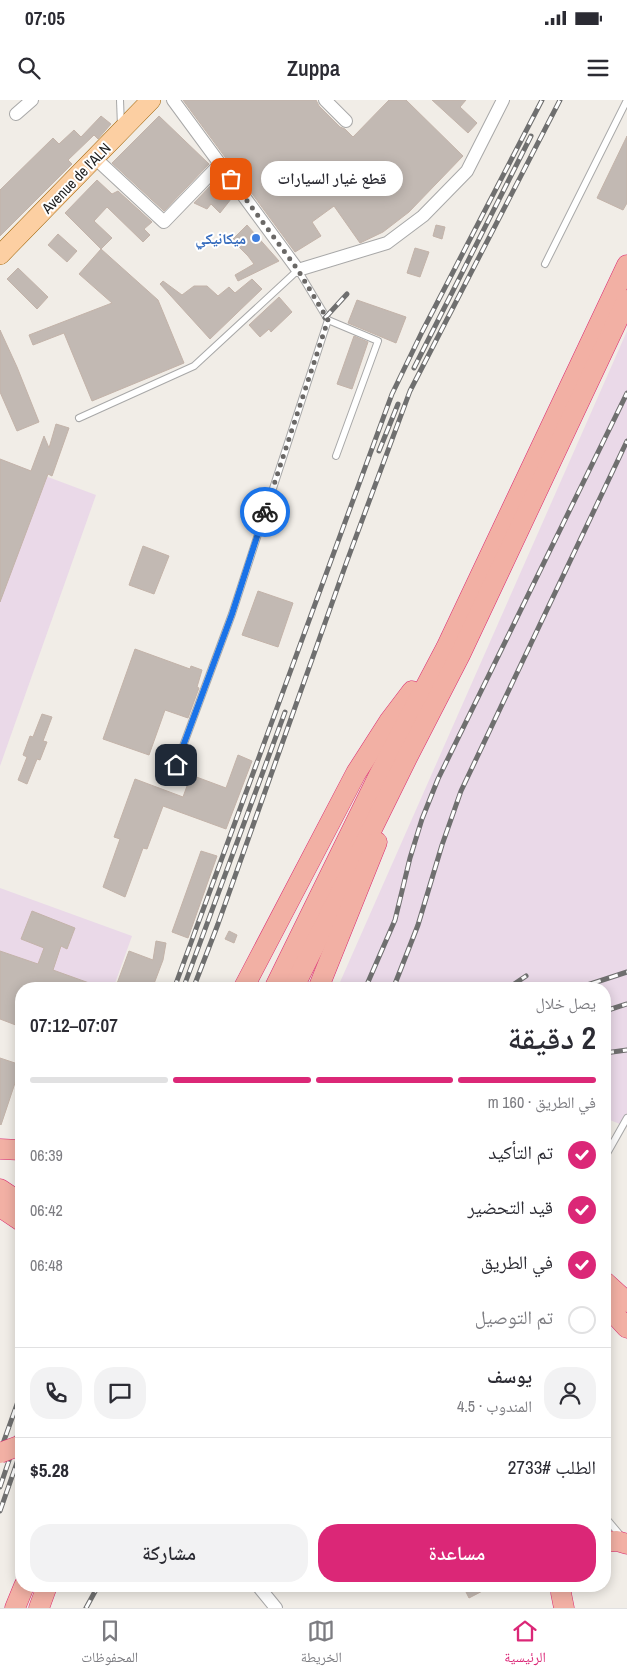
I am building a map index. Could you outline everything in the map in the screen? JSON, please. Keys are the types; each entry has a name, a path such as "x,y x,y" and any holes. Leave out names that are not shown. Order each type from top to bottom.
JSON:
{"highway":[{"path":"277,982 379,775 446,648 627,265"},
{"path":"296,982 460,654 627,300"},
{"path":"247,982 356,773 390,720 446,648"},
{"path":"321,982 370,861 406,760"},
{"path":"0,1149 15,1150"},
{"path":"0,1189 15,1199"},
{"path":"0,1207 15,1217"},
{"path":"611,1287 627,1302"},
{"path":"611,1311 627,1328"},
{"path":"0,1453 15,1447"},
{"path":"611,1542 627,1543"},
{"path":"15,1608 22,1592"},
{"path":"39,1608 45,1592"}],"main road":[{"name":"Avenue de l'ALN","path":"0,255 151,100"}],"street":[{"path":"16,114 32,100"},
{"path":"173,100 298,270 387,243 423,216 467,171 503,100"},
{"path":"325,100 346,121"},
{"path":"95,158 164,222 220,164"},
{"path":"263,1592 276,1608"}],"lane":[{"path":"120,100 121,131"},
{"path":"545,264 627,100"},
{"path":"78,418 194,366 298,270 328,320 378,341 336,456"},
{"path":"176,765 232,614 328,320"},
{"path":"611,1146 627,1118"},
{"path":"611,1525 627,1543"}],"shaded area":[{"path":"627,331 627,1127 611,1120 611,982 340,982"},
{"path":"0,459 96,495 0,766"},
{"path":"0,888 132,936 116,982 15,982 15,1025 0,1019"}],"building":[{"path":"183,100 316,100 319,106 340,127 353,137 389,100 406,100 463,156 409,212 383,232 360,243 334,206 312,222 321,236 295,252"},
{"path":"432,100 466,100 460,107 477,123 468,133"},
{"path":"101,116 111,124 98,139 94,135 68,160 72,164 0,236 0,190 53,138 59,144 74,130 81,137"},
{"path":"159,116 209,164 164,211 112,163"},
{"path":"627,136 627,203 623,210 597,198"},
{"path":"97,180 112,194 118,191 152,222 144,229 150,235 143,242 107,207 94,221 112,238 101,249 65,213"},
{"path":"214,182 231,199 220,213 211,204 207,209 194,203"},
{"path":"247,225 279,261 238,281 235,275 254,264 232,240"},
{"path":"436,225 445,227 442,239 433,236"},
{"path":"58,234 77,251 67,262 48,245"},
{"path":"415,248 429,252 420,277 407,273"},
{"path":"101,249 158,300 184,363 92,401 64,333 33,345 29,335 112,303 79,274"},
{"path":"18,268 48,297 37,309 7,279"},
{"path":"252,279 262,289 210,339 160,284 163,281 182,295 194,286 207,286 218,296 229,287 235,293"},
{"path":"279,297 292,312 271,332 269,329 260,337 249,325"},
{"path":"357,300 406,317 396,343 348,323"},
{"path":"0,330 39,422 17,431 0,392"},
{"path":"354,336 368,342 352,389 337,384"},
{"path":"56,424 69,428 52,476 48,474 0,602 0,459 31,471 44,436 49,448"},
{"path":"143,546 169,556 154,594 129,585"},
{"path":"258,591 293,603 278,647 242,635"},
{"path":"135,649 190,669 191,666 202,670 197,687 199,688 188,718 165,710 149,755 103,739"},
{"path":"42,714 52,717 43,741 47,742 40,760 37,759 27,784 18,780 27,757 23,755 30,736 33,737"},
{"path":"238,755 252,761 226,829 163,806 147,849 143,848 125,897 103,887 120,839 114,837 135,779 183,797 191,775 226,788"},
{"path":"201,851 217,856 188,938 172,932"},
{"path":"32,911 75,928 67,949 61,946 53,970 86,982 15,982 15,1025 0,1019 0,951 38,964 44,948 21,939"},
{"path":"229,931 237,935 234,943 225,939"},
{"path":"156,941 166,943 163,960 155,982 118,982 129,951 153,960"},
{"path":"0,1058 15,1063 15,1083 0,1124"},
{"path":"466,1592 480,1592 469,1598"}],"railway":[{"path":"177,982 392,394 542,100"},
{"path":"196,982 410,391 560,100"},
{"path":"414,368 531,136"},
{"path":"325,318 347,294"},
{"path":"368,982 395,920 410,858 422,819 438,779 627,393"},
{"path":"379,451 398,404"},
{"path":"396,982 418,925 442,845 461,791 627,441"},
{"path":"186,982 285,712"},
{"path":"596,982 627,972"},
{"path":"517,982 526,976"},
{"path":"611,1009 627,1004"},
{"path":"611,1052 627,1050"},
{"path":"0,1452 15,1410"},
{"path":"0,1487 15,1443"},
{"path":"0,1511 15,1468"},
{"path":"86,1608 95,1592"}],"way so far":[{"path":"231,179 298,270 328,320 265,512"}],"place":[{"name":"قطع غيار السيارات","path":"231,179"},
{"name":"ميكانيكي","path":"256,238"}],"route":[{"path":"176,765 232,614 265,512"}]}
